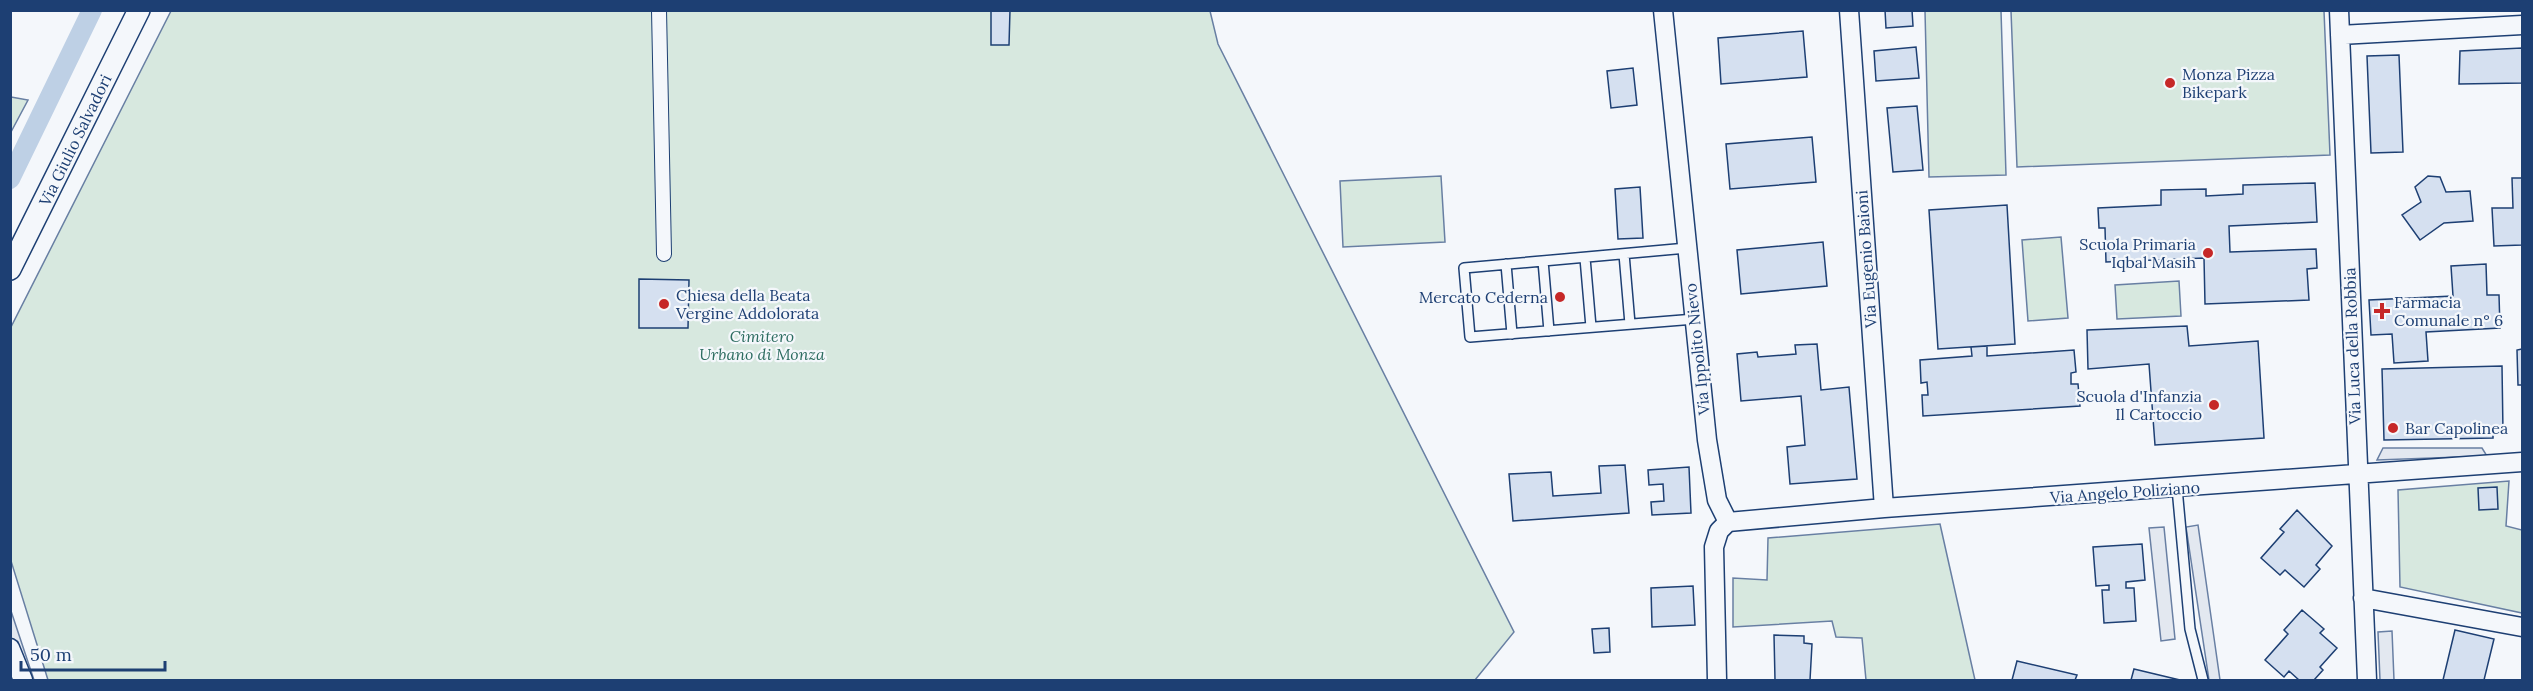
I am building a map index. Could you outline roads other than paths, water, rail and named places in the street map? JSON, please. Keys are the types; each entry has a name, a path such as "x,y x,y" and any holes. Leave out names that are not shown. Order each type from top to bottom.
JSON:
{"street":[{"name":"Via Giulio Salvadori","path":"10,269 139,10"},
{"path":"659,10 664,254"},
{"name":"Via Ippolito Nievo","path":"1663,10 1707,440 1717,500 1728,522"},
{"name":"Via Eugenio Baioni","path":"1849,10 1884,508"},
{"name":"Via Luca della Robbia","path":"2339,10 2356,474 2367,681"},
{"path":"2340,35 2523,26"},
{"name":"Via Angelo Poliziano","path":"1728,522 1884,508 2523,462"},
{"path":"1717,681 1714,547 1719,531 1728,522"},
{"path":"2363,598 2523,627"},
{"path":"10,648 22,681"}],"lane":[{"path":"1686,248 1464,268 1470,337 1695,319"},
{"path":"1624,254 1630,324"},
{"path":"1585,258 1590,327"},
{"path":"1543,261 1549,331"},
{"path":"1506,264 1512,334"},
{"path":"2177,488 2190,629 2203,681"}],"waterway":[{"path":"10,179 92,10"}],"place":[{"name":"Monza Pizza Bikepark","path":"2170,83"},
{"name":"Scuola Primaria Iqbal Masih","path":"2208,253"},
{"name":"Mercato Cederna","path":"1560,297"},
{"name":"Chiesa della Beata Vergine Addolorata","path":"664,304"},
{"name":"Farmacia Comunale n° 6","path":"2382,311"},
{"name":"Scuola d'Infanzia Il Cartoccio","path":"2214,405"},
{"name":"Bar Capolinea","path":"2393,428"}],"park label":[{"name":"Cimitero Urbano di Monza","path":"762,345"}]}
